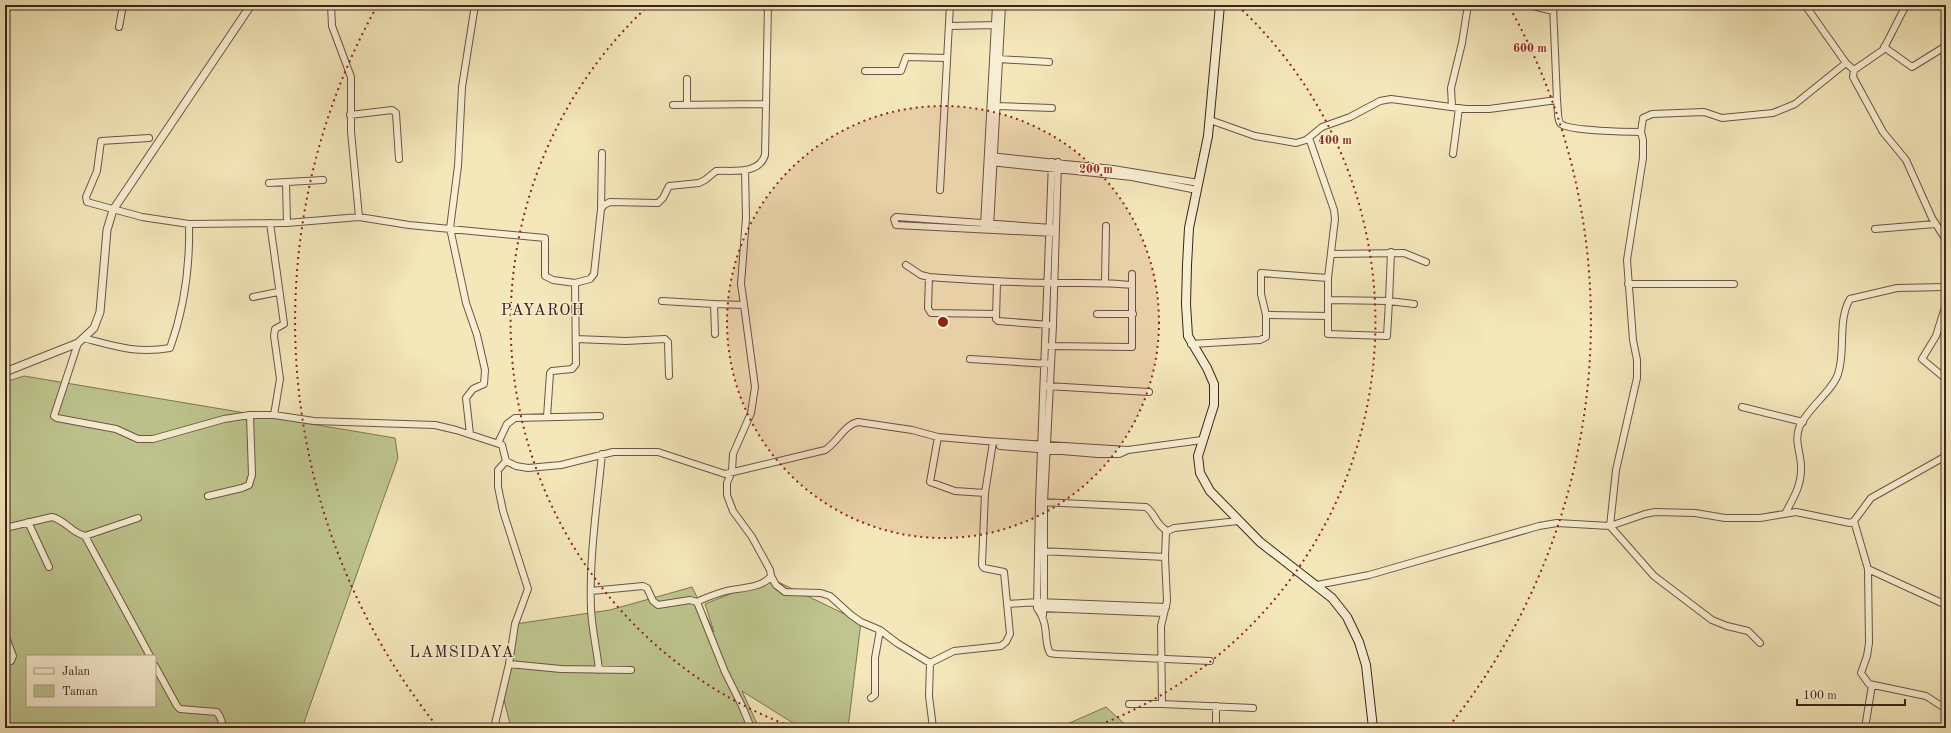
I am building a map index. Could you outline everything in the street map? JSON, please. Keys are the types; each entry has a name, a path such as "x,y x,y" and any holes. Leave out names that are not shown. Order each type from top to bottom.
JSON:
{"main road":[{"path":"1220,5 1210,120 1189,228 1187,265 1186,304 1188,336 1191,344 1207,368 1214,384 1214,405 1198,456 1200,473 1210,491 1238,521 1260,542 1332,598 1347,617 1359,642 1366,665 1373,728"}],"street":[{"path":"119,27 123,5"},
{"path":"5,372 80,341 94,328 100,312 107,230 113,210 251,5"},
{"path":"331,5 332,26 351,77 350,116 359,218"},
{"path":"470,434 466,398 473,389 484,384 486,376 477,335 466,303 450,228 458,166 462,87 475,5"},
{"path":"601,209 604,205 610,202 658,203 663,198 669,186 674,184 699,183 705,180 716,170 745,170 757,166 763,162 765,155 768,5"},
{"path":"940,190 950,5"},
{"path":"991,159 997,106 999,59 996,5"},
{"path":"987,226 998,25 1002,5"},
{"path":"1452,107 1452,83 1462,43 1468,5"},
{"path":"1529,5 1553,8 1557,100 1560,122 1564,126 1595,130 1641,132"},
{"path":"1805,5 1846,63 1854,70"},
{"path":"1906,5 1884,48 1854,70 1853,77 1883,132 1906,160 1935,224 1946,240"},
{"path":"949,26 998,25"},
{"path":"1884,48 1912,67 1946,46"},
{"path":"864,71 901,71 906,57 947,58"},
{"path":"999,59 1049,62"},
{"path":"1760,643 1748,631 1727,626 1712,620 1654,576 1610,526 1616,470 1637,378 1637,360 1633,340 1628,284 1628,251 1643,158 1641,132 1643,118 1652,114 1704,112 1722,118 1773,113 1795,104 1846,63"},
{"path":"687,79 687,105"},
{"path":"1210,120 1255,136 1287,143 1296,143 1309,138 1322,127 1350,117 1380,101 1391,99 1402,99 1459,108 1489,109 1557,100"},
{"path":"673,105 765,104"},
{"path":"997,106 1052,108"},
{"path":"1453,154 1459,108"},
{"path":"350,116 392,110 396,113 399,159"},
{"path":"149,138 101,141 96,170 86,200 90,204 142,216 189,224 287,223 359,218 409,225 545,238 545,276 553,280 575,283 590,279 594,274 601,209 602,153"},
{"path":"1309,138 1334,210 1335,219 1328,278 1328,334 1387,336 1391,252"},
{"path":"991,159 1113,172 1198,187"},
{"path":"1055,165 1049,230 1051,283 1050,325 1041,502 1041,607 1047,630 1048,649 1050,653 1210,661"},
{"path":"1051,283 1057,231 1055,165"},
{"path":"745,170 746,218 741,284 755,387 751,413 733,454 732,471 727,483 729,500 733,511 752,537 770,570 771,576 776,585 785,592 821,593 830,596 850,615 861,622 880,630 897,643 930,663"},
{"path":"269,183 323,180"},
{"path":"286,182 287,223"},
{"path":"987,226 896,225 894,219 1057,231"},
{"path":"270,223 278,292 284,324 275,329 274,336 280,379 274,415"},
{"path":"80,341 127,349 152,351 170,348 175,332 184,288 188,260 189,224"},
{"path":"1875,229 1935,224"},
{"path":"1105,282 1106,226"},
{"path":"1331,254 1404,253 1426,262"},
{"path":"906,265 921,275 929,277 1051,283 1105,282 1132,284"},
{"path":"1191,344 1260,340 1266,337 1266,314 1261,294 1261,273 1328,278"},
{"path":"1049,346 1132,347 1132,274"},
{"path":"929,277 928,308 931,313 996,314"},
{"path":"997,281 996,319 998,321 1050,325"},
{"path":"547,417 550,373 552,371 575,367 576,364 574,312 575,283"},
{"path":"1628,284 1734,284"},
{"path":"1786,512 1796,492 1802,469 1796,444 1799,427 1808,412 1838,374 1842,328 1850,299 1897,288 1946,286"},
{"path":"252,297 278,292"},
{"path":"1329,300 1389,301 1414,304"},
{"path":"662,301 744,305"},
{"path":"714,304 715,334"},
{"path":"1946,304 1938,332 1922,359 1946,379"},
{"path":"1097,314 1133,314"},
{"path":"1266,314 1328,316"},
{"path":"576,339 626,341 665,339 668,342 669,376"},
{"path":"80,341 54,416 116,429 138,439 160,438 204,423 250,415 274,415 314,421 435,425 470,434 502,445"},
{"path":"970,359 1048,364"},
{"path":"1047,386 1149,392"},
{"path":"1742,407 1803,422"},
{"path":"208,496 249,485 252,475 250,415"},
{"path":"600,416 515,418 507,424 498,443 502,445 506,461 516,466 542,467 561,465 612,452 658,452 723,473 825,450 834,444 852,424 858,422 912,430 938,436 1044,447 1128,450 1202,440"},
{"path":"938,436 930,482 955,491 985,493"},
{"path":"930,663 954,651 993,648 1006,642 1010,634 1004,572 988,570 982,565 985,493 993,442"},
{"path":"599,670 592,622 591,592 594,532 602,454"},
{"path":"1317,585 1369,575 1539,526 1557,523 1610,526 1655,512 1695,513 1725,518 1760,518 1786,512 1813,514 1844,522 1854,521 1871,498 1946,456"},
{"path":"494,728 509,664 515,624 528,589 498,493 498,470 506,461"},
{"path":"1041,502 1146,506 1150,510 1159,527 1167,531 1174,528 1238,521"},
{"path":"5,528 48,517 57,518 77,534 85,536 138,518"},
{"path":"1854,521 1868,569 1869,643 1861,673 1865,680 1872,685 1926,696 1946,709"},
{"path":"28,522 49,568"},
{"path":"1162,704 1160,659 1161,626 1165,610 1165,557 1167,531"},
{"path":"85,536 149,655"},
{"path":"1041,551 1165,557"},
{"path":"1868,569 1946,605"},
{"path":"591,592 643,586 647,588 658,605 690,600 697,602 726,591 753,586 771,576"},
{"path":"697,602 725,672 751,728"},
{"path":"1008,604 1026,604 1041,607 1165,610"},
{"path":"871,698 875,695 875,658 880,630"},
{"path":"5,636 13,656 11,662 5,663"},
{"path":"930,663 929,696 933,728"},
{"path":"509,664 561,670 631,670"},
{"path":"156,668 180,709 217,712 224,728"},
{"path":"1865,728 1872,685"},
{"path":"1130,704 1253,708"},
{"path":"1216,706 1216,728"}],"green space":[{"path":"24,376 395,438 398,458 302,728 5,728 5,382"},
{"path":"770,578 861,622 848,728 801,728 742,691 759,728 511,728 502,692 515,624 610,610 692,587 714,632 705,604"},
{"path":"1106,707 1129,728 1058,728"}],"district":[{"name":"PAYAROH","path":"543,311"},
{"name":"LAMSIDAYA","path":"462,653"}]}
